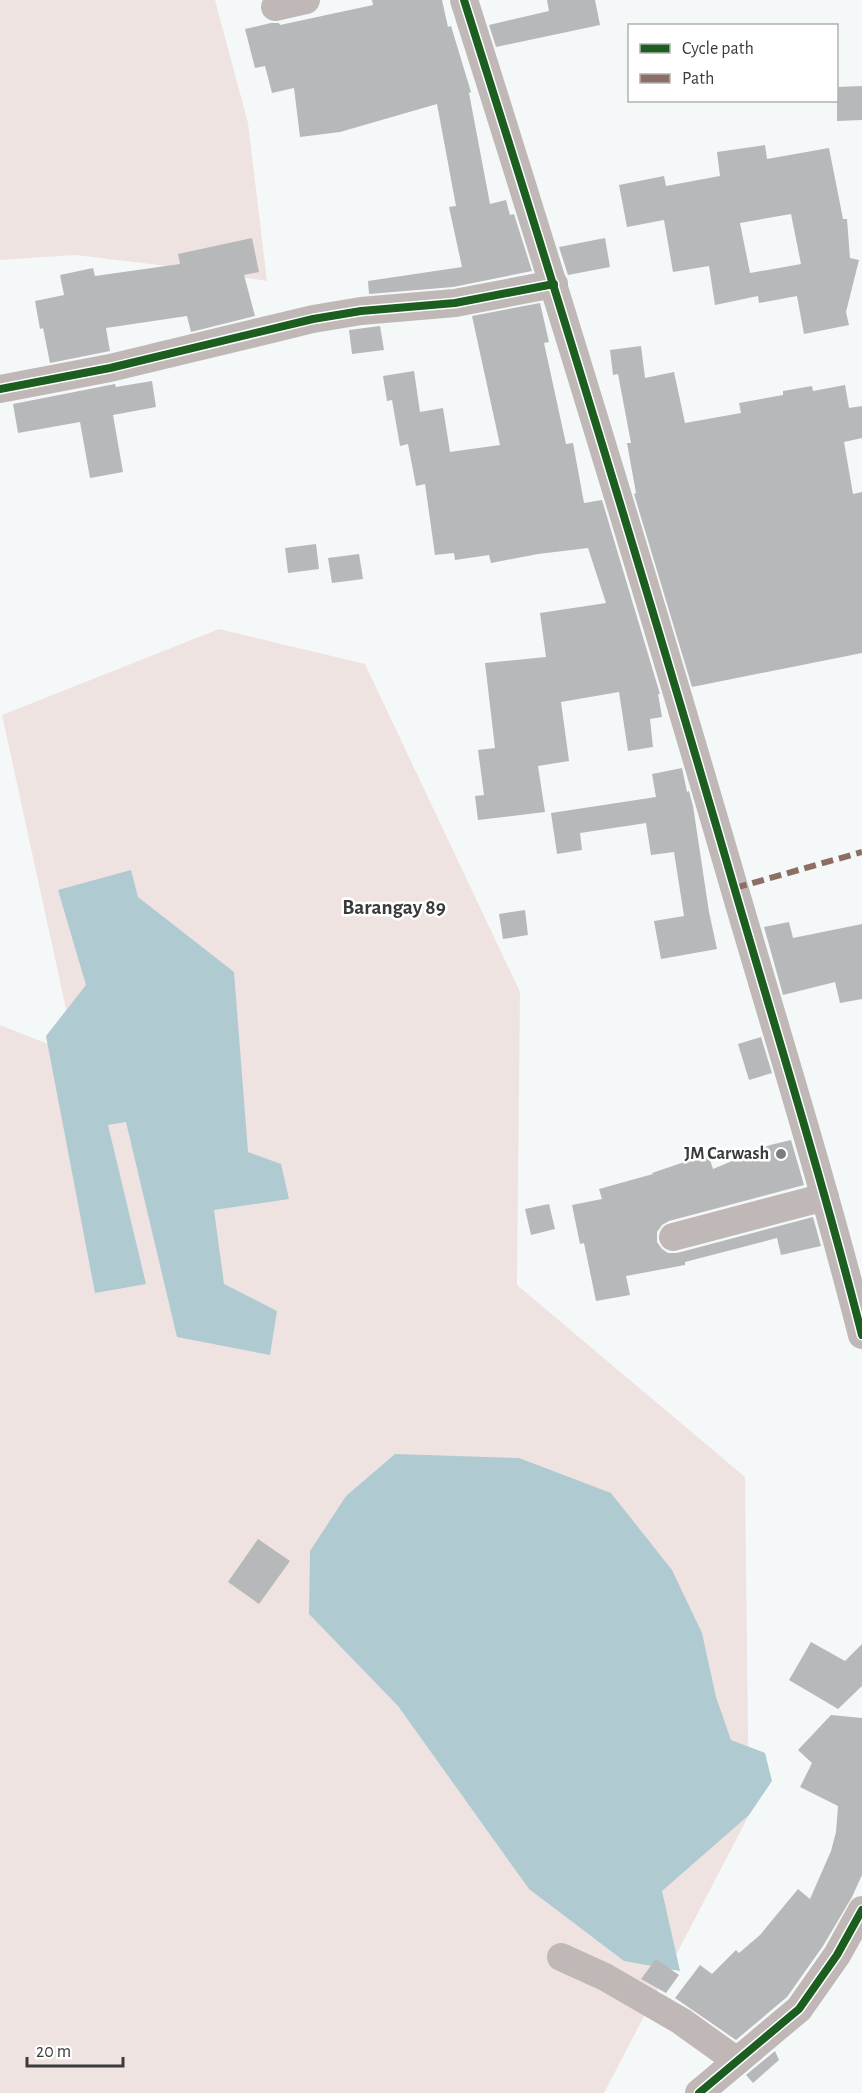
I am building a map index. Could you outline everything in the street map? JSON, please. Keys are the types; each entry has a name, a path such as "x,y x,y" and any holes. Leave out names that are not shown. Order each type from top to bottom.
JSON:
{"street":[{"path":"275,7 306,0"},
{"path":"464,0 554,284 691,734 825,1197 862,1335"},
{"path":"0,389 110,368 312,319 361,311 455,303 554,284"},
{"path":"674,1237 825,1197"},
{"path":"699,2093 799,2009 837,1955 862,1910"},
{"path":"561,1958 605,1977 681,2021 737,2061"}],"shaded area":[{"path":"0,0 215,0 248,123 267,281 75,255 0,260"},
{"path":"219,629 365,664 520,992 517,1285 745,1477 749,1815 604,2093 0,2093 0,1025 76,1055 2,715"}],"water":[{"path":"131,870 138,897 234,972 248,1152 281,1164 289,1199 214,1210 224,1284 277,1311 270,1355 177,1337 126,1122 108,1125 146,1284 95,1293 46,1036 86,985 58,890"},
{"path":"395,1454 519,1458 611,1493 672,1570 702,1633 716,1697 731,1740 765,1753 772,1781 749,1815 662,1891 680,1971 624,1961 529,1889 398,1706 309,1614 310,1551 346,1496"}],"building":[{"path":"372,0 442,0 448,27 451,26 471,92 469,93 490,204 506,200 510,215 514,214 532,271 453,287 369,294 368,281 462,267 449,207 456,206 437,104 340,132 300,137 294,88 272,93 265,66 255,68 245,29 271,23 280,25 373,5"},
{"path":"547,0 595,0 600,25 496,47 489,25 549,11"},
{"path":"862,86 862,120 837,121 838,87"},
{"path":"765,145 767,159 829,148 843,219 847,219 850,258 859,260 846,312 849,325 804,334 797,296 759,303 758,296 715,305 709,266 673,272 664,220 627,227 619,185 664,176 666,186 720,176 717,152","holes":["791,214 801,264 750,273 740,223"]},
{"path":"252,238 259,272 244,275 255,316 191,332 187,316 106,328 110,351 50,363 35,301 64,295 60,275 93,268 95,276 180,264 178,254"},
{"path":"605,238 610,267 568,275 559,247"},
{"path":"540,303 549,342 544,343 566,444 573,443 584,503 602,500 660,694 658,694 662,717 650,719 653,747 628,751 619,692 561,702 569,761 538,766 545,812 478,820 475,796 484,795 478,750 495,748 485,663 546,657 540,613 606,603 588,548 491,563 489,555 455,560 454,553 435,555 425,484 416,486 408,444 400,446 392,400 387,401 383,376 414,371 420,412 443,408 450,452 500,445 472,316"},
{"path":"380,326 384,350 352,354 349,330"},
{"path":"641,346 645,378 674,372 685,423 741,413 739,403 783,395 783,391 812,386 813,391 845,385 849,408 862,406 862,438 844,442 853,494 862,492 862,653 692,687 634,494 636,493 627,443 631,443 618,374 613,375 610,350"},
{"path":"152,381 156,407 113,415 123,472 90,478 80,422 18,433 13,404 115,384 116,387"},
{"path":"316,544 319,569 288,573 285,548"},
{"path":"359,554 363,579 332,583 328,558"},
{"path":"682,768 687,792 689,791 693,806 717,949 661,959 654,921 684,916 674,852 651,855 646,823 580,833 582,850 557,854 551,813 656,797 652,774"},
{"path":"525,910 528,935 503,939 499,914"},
{"path":"789,922 793,938 862,924 862,999 840,1003 835,982 783,995 764,927"},
{"path":"761,1037 772,1073 749,1080 738,1044"},
{"path":"791,1140 804,1185 669,1221 657,1232 657,1242 668,1253 677,1253 813,1217 821,1246 781,1255 777,1238 685,1262 685,1265 626,1276 630,1295 596,1301 584,1243 580,1244 572,1205 602,1199 599,1189 653,1174 708,1154 713,1169 770,1145"},
{"path":"549,1204 555,1229 531,1235 525,1209"},
{"path":"258,1539 290,1561 259,1604 228,1582"},
{"path":"811,1642 845,1661 862,1644 862,1686 838,1709 789,1680"},
{"path":"831,1715 862,1718 862,1875 852,1897 823,1946 787,1997 736,2040 675,1998 700,1965 712,1974 736,1950 739,1953 760,1935 798,1889 810,1899 831,1851 836,1832 838,1806 800,1787 812,1763 798,1750"},
{"path":"656,1959 679,1975 666,1993 641,1979"},
{"path":"775,2051 779,2060 753,2083 746,2075"}],"marked path":[{"path":"735,888 862,852"}],"cycle path":[{"path":"464,0 570,338 672,677 802,1119 862,1335"},
{"path":"0,389 110,368 313,319 361,311 455,303 554,284"},
{"path":"699,2093 799,2009 837,1955 862,1910"}],"place":[{"name":"JM Carwash","path":"781,1154"}],"district":[{"name":"Barangay 89","path":"394,907"}]}
